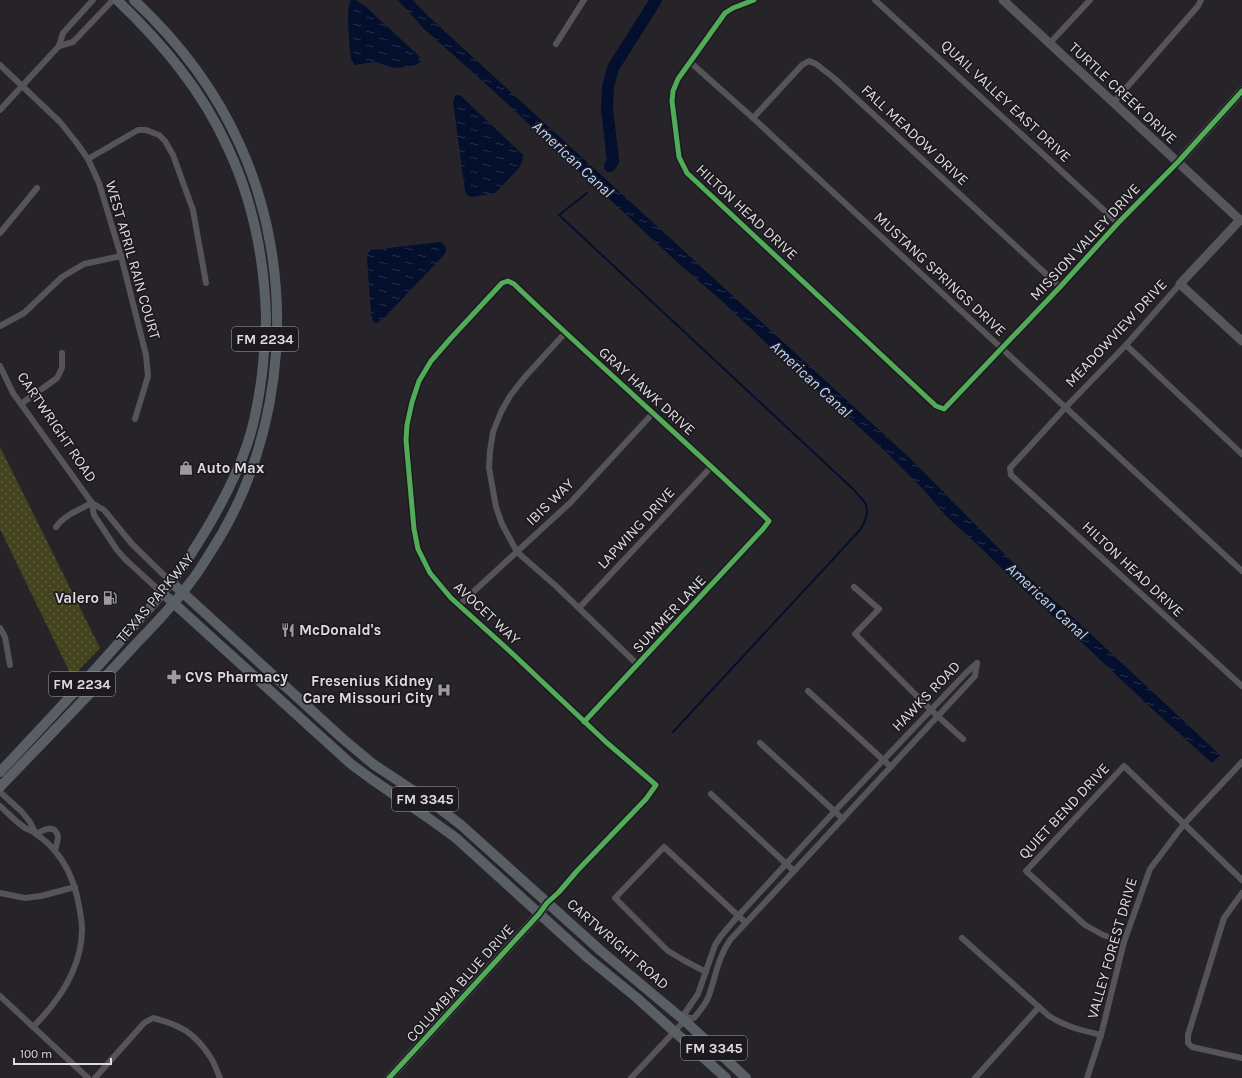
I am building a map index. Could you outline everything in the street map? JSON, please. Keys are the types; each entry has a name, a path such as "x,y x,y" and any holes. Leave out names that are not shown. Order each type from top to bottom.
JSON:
{"main road":[{"name":"TEXAS PARKWAY","path":"0,772 93,672 162,593 192,554 218,509 237,471 248,443 258,401 265,350 266,316 260,250 241,180 228,147 194,88 158,41 117,0"},
{"name":"TEXAS PARKWAY","path":"0,788 114,669 190,583 212,551 230,520 250,477 270,404 278,343 275,284 270,240 261,202 247,160 219,105 190,60 172,38 134,0"},
{"name":"CARTWRIGHT ROAD","path":"171,582 342,738 389,775 435,805 461,825 601,951 686,1020 746,1078"},
{"name":"CARTWRIGHT ROAD","path":"162,593 351,764 456,838 588,958 637,998 726,1078"},
{"path":"272,693 281,682"},
{"path":"334,749 342,738"},
{"path":"427,817 435,805"}],"street":[{"path":"0,110 59,46 63,33 93,0"},
{"path":"59,46 73,42 113,0"},
{"path":"556,44 584,0"},
{"name":"HILTON HEAD DRIVE","path":"754,0 733,8 725,13 678,79 673,91 672,101 679,157 687,173 936,406 944,409"},
{"name":"QUAIL VALLEY EAST DRIVE","path":"876,0 1118,223"},
{"name":"TURTLE CREEK DRIVE","path":"1003,0 1241,220"},
{"path":"1049,44 1090,0"},
{"path":"1113,102 1198,6 1201,0"},
{"name":"FALL MEADOW DRIVE","path":"753,118 802,65 808,61 816,64 834,78 1060,287"},
{"name":"MUSTANG SPRINGS DRIVE","path":"690,62 753,118 1242,571"},
{"name":"WEST APRIL RAIN COURT","path":"0,65 60,122 88,159 102,191 146,355 148,376 135,419"},
{"name":"MISSION VALLEY DRIVE","path":"944,409 1060,287 1118,223 1178,162 1242,90"},
{"path":"88,159 138,130 152,131 165,141 173,155 193,210 206,283"},
{"path":"0,233 37,188"},
{"name":"MEADOWVIEW DRIVE","path":"1010,468 1241,220"},
{"path":"0,326 24,312 62,277 84,264 120,256"},
{"name":"GRAY HAWK DRIVE","path":"508,281 514,284 565,334 712,466 770,521"},
{"name":"AVOCET WAY","path":"508,281 502,283 451,338 431,361 419,381 412,402 407,425 406,440 413,521 418,549 430,573 451,598 515,656 584,722 656,785 646,799 547,903"},
{"path":"1180,284 1242,341"},
{"path":"565,334 524,378 510,396 501,412 493,432 489,468 496,507 502,524 517,552 580,608 638,665"},
{"path":"1126,345 1242,454"},
{"path":"20,404 56,378 62,368 62,352"},
{"name":"CARTWRIGHT ROAD","path":"0,366 20,404 92,503 104,510 132,544 171,582"},
{"name":"IBIS WAY","path":"459,605 571,502 653,413"},
{"name":"LAPWING DRIVE","path":"580,608 712,466"},
{"name":"HILTON HEAD DRIVE","path":"1010,468 1012,475 1242,686"},
{"path":"56,527 59,522 66,517 92,503"},
{"name":"CARTWRIGHT ROAD","path":"92,503 94,515 117,550 162,593"},
{"name":"SUMMER LANE","path":"584,722 770,521"},
{"path":"854,587 878,609 855,634 938,717 963,739"},
{"path":"0,628 4,637 10,665"},
{"name":"HAWKS ROAD","path":"631,1078 674,1031 686,1020 694,1018 705,1004 722,952 730,940 975,676 977,663 786,863 721,936 715,945 698,994 685,1013 686,1020"},
{"path":"808,691 891,767"},
{"path":"760,743 843,819"},
{"name":"VALLEY FOREST DRIVE","path":"1087,1078 1101,1035 1124,942 1150,868 1184,824 1242,762"},
{"name":"QUIET BEND DRIVE","path":"1124,942 1103,935 1085,925 1026,872 1124,766 1184,824"},
{"path":"0,792 22,812 30,822 36,834"},
{"path":"711,794 794,871"},
{"path":"0,806 24,828 36,834 55,850 67,869 75,887 81,919 82,930 79,952 66,987 53,1005 33,1027"},
{"path":"1184,824 1242,880"},
{"path":"36,834 46,828 50,828 55,831 58,839 55,850"},
{"path":"706,972 668,951 615,898 664,847 746,923"},
{"path":"0,893 25,898 41,896 75,887"},
{"path":"1242,893 1224,918 1188,1035 1188,1043 1192,1047 1242,1058"},
{"name":"COLUMBIA BLUE DRIVE","path":"389,1078 539,914 547,903"},
{"path":"962,938 1039,1007 1061,1023 1072,1028 1101,1035"},
{"path":"0,996 88,1078"},
{"path":"975,1078 1039,1007"},
{"path":"95,1078 144,1023 153,1018 180,1027 190,1033 212,1059 217,1077"}],"shaded area":[{"path":"0,447 100,648 72,677 0,529"}],"water":[{"path":"351,0 355,0 365,6 418,55 421,60 420,62 416,65 397,68 376,62 355,65 351,59 348,28 348,11"},
{"name":"American Canal","path":"398,0 413,0 428,16 915,463 1017,567 1220,755 1212,763 1149,706 945,515 925,491 885,451 802,377 722,301 679,264 486,84 424,29"},
{"path":"459,94 522,154 524,158 519,168 495,193 472,197 467,195 465,191 453,102 455,96"},
{"path":"440,242 446,248 446,252 443,256 384,318 377,323 373,322 371,314 367,258 368,253 371,250"}],"waterway":[{"path":"610,166 613,161 607,109 608,87 613,68 656,0"},
{"path":"587,193 559,215 854,490 864,501 867,508 866,519 860,530 673,732"}],"cycle path":[{"path":"754,0 733,8 725,13 678,79 673,91 672,101 679,157 687,173 936,406 944,409 1060,287 1118,223 1178,162 1242,91"},
{"path":"389,1078 539,914 547,903 646,799 656,785 606,742 515,656 451,598 430,573 418,549 414,529 406,440 407,425 412,402 419,381 431,361 451,338 502,283 508,281 514,284 769,521 763,529 584,722"}],"place":[{"name":"Auto Max","path":"186,468"},
{"name":"Valero","path":"110,598"},
{"name":"McDonald's","path":"288,630"},
{"name":"CVS Pharmacy","path":"174,677"},
{"name":"Fresenius Kidney Care Missouri City","path":"444,690"}]}
